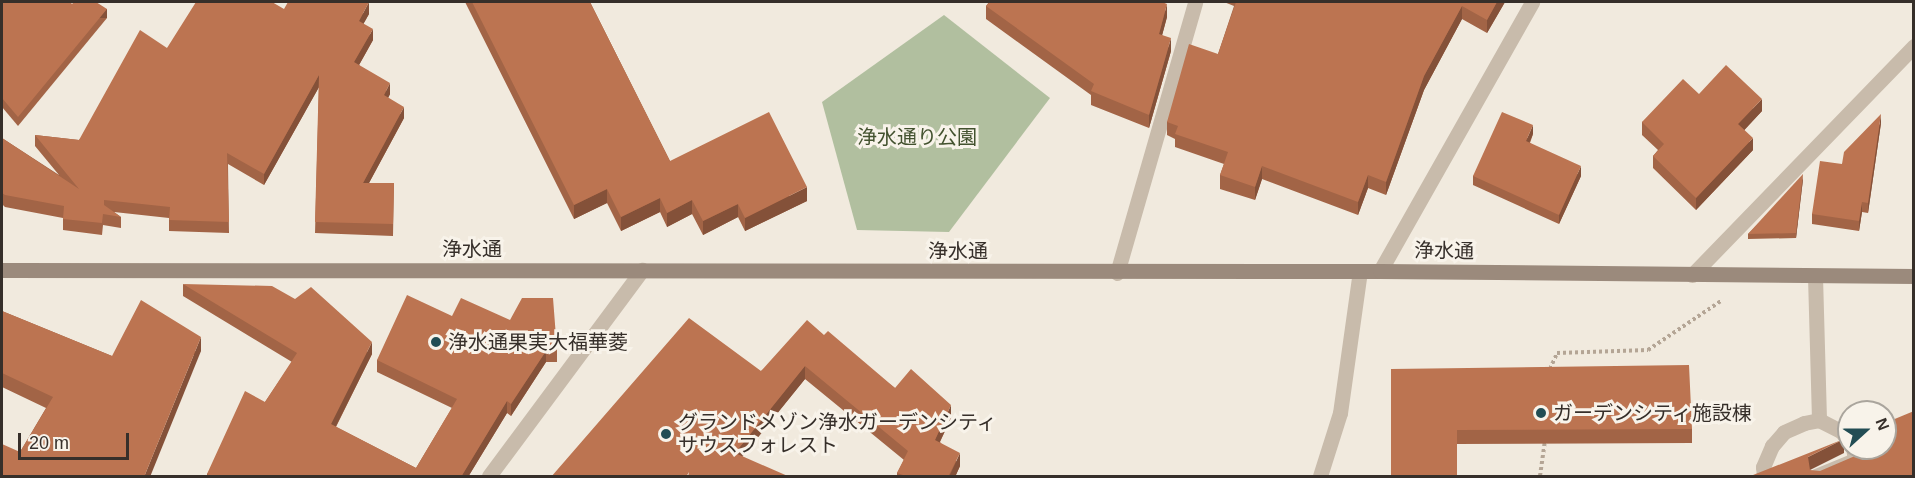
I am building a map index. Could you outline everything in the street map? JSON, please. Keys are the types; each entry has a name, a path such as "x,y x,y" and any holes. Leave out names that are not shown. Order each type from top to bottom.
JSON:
{"street":[{"path":"1117,273 1195,2"},
{"path":"1380,271 1532,2"},
{"path":"1692,275 1914,46"},
{"name":"浄水通","path":"2,270 1117,273 1380,271 1914,276"},
{"path":"489,477 642,270"},
{"path":"1320,477 1340,413 1360,271"},
{"path":"1815,276 1819,420"},
{"path":"1764,477 1763,467 1767,457 1784,432 1819,420 1837,429"},
{"path":"1816,477 1855,460"}],"path":[{"path":"1546,379 1557,353 1648,350 1723,300"},
{"path":"1540,477 1545,461 1545,426"}],"green space":[{"name":"浄水通り公園","path":"944,15 1050,98 949,232 857,230 822,102"}],"building":[{"path":"2,2 70,2 72,4 74,2 96,2 107,9 18,117 2,98"},
{"path":"196,2 272,2 284,9 288,2 369,2 359,21 373,29 354,62 390,83 384,95 404,107 363,183 394,183 393,224 315,222 319,75 264,174 227,153 229,222 169,220 170,207 104,200 104,205 121,217 103,214 102,223 63,219 64,206 2,193 2,138 79,189 35,135 79,140 140,30 167,48"},
{"path":"472,2 590,2 670,161 769,112 807,187 745,218 738,204 703,221 692,200 667,213 660,198 621,217 607,189 574,205"},
{"path":"990,2 1162,2 1167,4 1159,34 1171,38 1149,115 1091,91 1094,84 986,6"},
{"path":"1236,2 1497,2 1487,20 1462,6 1424,76 1386,182 1368,175 1358,202 1262,166 1255,187 1220,175 1228,152 1175,134 1178,126 1167,122 1189,44 1218,54"},
{"path":"1726,65 1762,99 1738,124 1753,138 1696,198 1653,156 1664,144 1642,122 1683,79 1699,94"},
{"path":"1502,112 1533,125 1526,141 1581,166 1559,215 1473,176"},
{"path":"1881,114 1868,203 1862,202 1859,221 1812,214 1820,161 1842,164 1844,152"},
{"path":"1803,174 1796,233 1748,234"},
{"path":"183,284 272,286 295,299 311,287 372,342 331,424 416,468 457,399 377,360 407,295 452,316 461,298 510,320 522,298 553,298 557,350 546,351 511,404 507,401 461,477 212,477 207,474 245,391 265,402 297,353"},
{"path":"141,300 201,337 144,477 2,477 2,444 20,452 53,397 2,373 2,311 112,356"},
{"path":"689,318 761,371 807,320 824,335 828,331 895,388 911,369 951,405 935,440 960,453 949,475 953,477 902,477 903,475 897,473 908,451 805,366 735,453 790,477 688,477 689,472 686,477 551,477"},
{"name":"ガーデンシティ施設棟","path":"1689,365 1692,429 1457,430 1457,477 1391,477 1391,369"},
{"path":"1914,411 1914,477 1748,477 1837,442 1808,457 1810,470 1820,471 1846,460 1897,460 1897,418"}],"place":[{"name":"浄水通果実大福華菱","path":"436,342"},
{"name":"ガーデンシティ施設棟","path":"1541,413"},
{"name":"グランドメゾン浄水ガーデンシティ サウスフォレスト","path":"666,434"}]}
